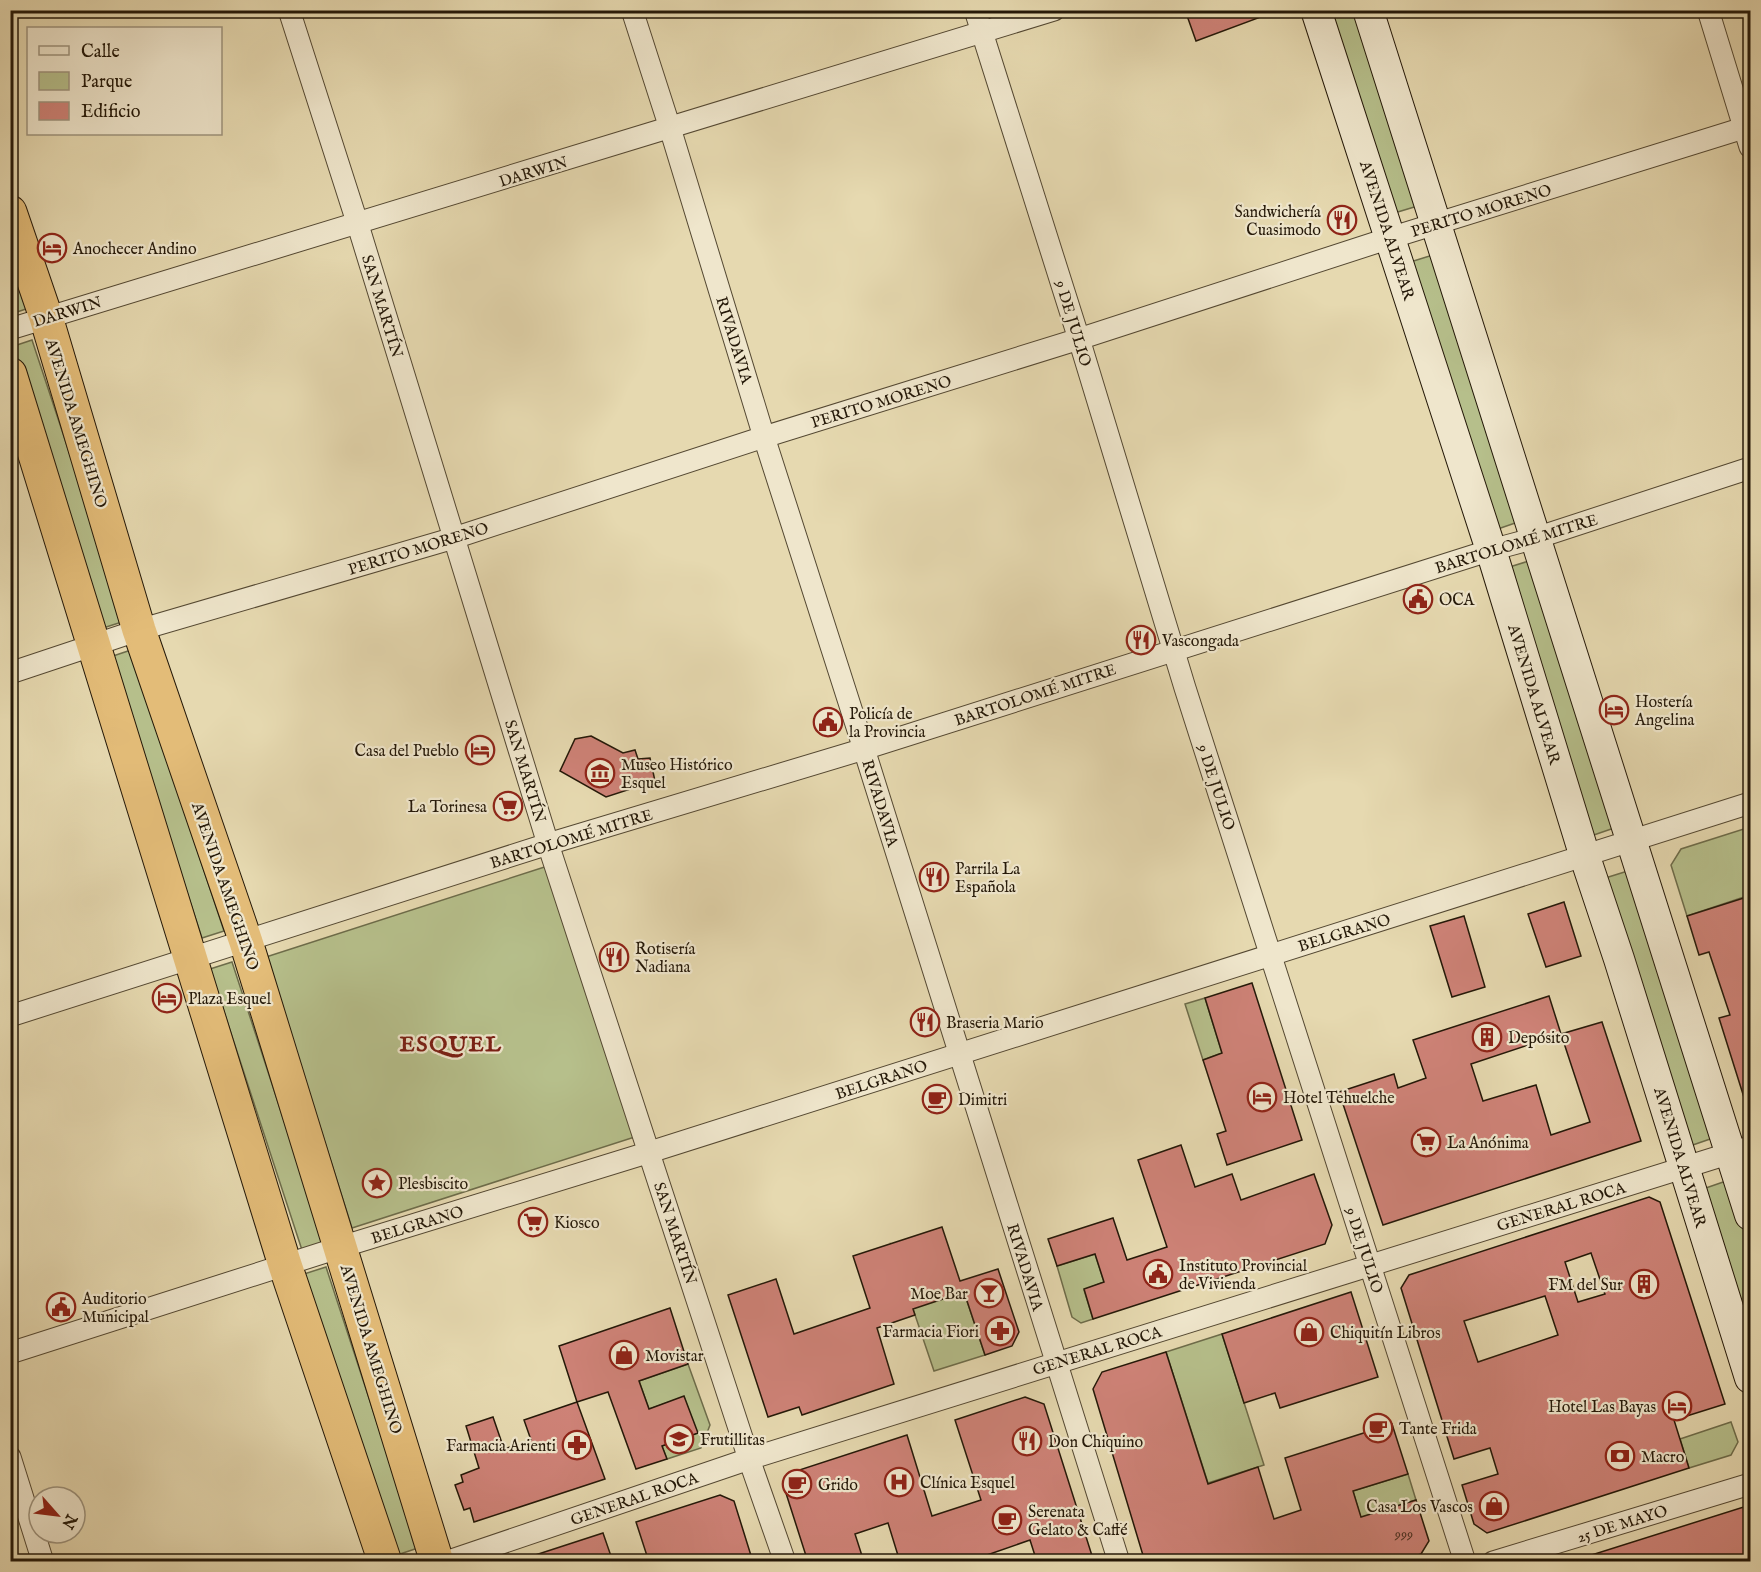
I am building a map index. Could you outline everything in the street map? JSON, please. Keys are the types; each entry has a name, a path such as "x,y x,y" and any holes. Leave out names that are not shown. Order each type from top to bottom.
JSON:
{"highway":[{"name":"AVENIDA AMEGHINO","path":"10,212 46,317 140,630 246,942 437,1562"},
{"path":"10,374 285,1265 385,1562"}],"main road":[{"name":"AVENIDA ALVEAR","path":"1316,10 1491,550 1585,857 1619,958 1750,1378"},
{"path":"1368,10 1632,841 1741,1150 1750,1215"}],"street":[{"name":"SAN MARTÍN","path":"289,10 548,844 749,1459 785,1562"},
{"name":"RIVADAVIA","path":"632,10 764,437 1119,1562"},
{"name":"9 DE JULIO","path":"975,10 1079,339 1173,649 1465,1562"},
{"name":"DARWIN","path":"10,329 983,34 1054,10"},
{"path":"1708,10 1748,134"},
{"name":"PERITO MORENO","path":"10,673 140,630 454,538 1435,224 1748,134"},
{"name":"BARTOLOMÉ MITRE","path":"10,1016 548,844 864,749 1173,649 1536,538 1750,468"},
{"name":"BELGRANO","path":"10,1353 1750,803"},
{"name":"GENERAL ROCA","path":"446,1562 749,1459 1741,1150"},
{"path":"10,1457 43,1562"},
{"name":"25 DE MAYO","path":"1493,1562 1750,1484"}],"green space":[{"path":"1326,11 1359,11 1421,205 1391,214"},
{"path":"10,252 29,308 11,314 10,314"},
{"path":"1436,254 1521,521 1492,531 1407,263"},
{"path":"32,340 125,621 103,628 11,347"},
{"path":"1532,560 1617,827 1588,837 1503,569"},
{"path":"131,650 224,931 202,938 110,657"},
{"path":"1750,827 1750,895 1687,916 1671,865 1681,849"},
{"path":"557,863 644,1134 352,1228 266,957"},
{"path":"1631,870 1716,1137 1687,1147 1602,879"},
{"path":"232,962 324,1243 302,1250 210,969"},
{"path":"1205,998 1222,1053 1203,1060 1185,1004"},
{"path":"1729,1180 1750,1246 1750,1349 1700,1190"},
{"path":"891,1244 964,1292 985,1355 934,1371"},
{"path":"1095,1254 1104,1282 1084,1290 1093,1319 1081,1323 1072,1317 1057,1266"},
{"path":"326,1267 418,1548 397,1555 304,1274"},
{"path":"1222,1334 1264,1465 1208,1483 1166,1352"},
{"path":"688,1364 710,1425 701,1448 667,1459 662,1446 697,1433 684,1397 649,1409 639,1381"},
{"path":"1731,1422 1738,1442 1731,1455 1689,1468 1680,1439"},
{"path":"1408,1474 1416,1500 1376,1513 1365,1533 1353,1491"}],"building":[{"path":"1185,10 1274,10 1274,12 1196,41"},
{"path":"591,736 623,753 635,750 638,759 650,758 655,781 606,797 560,771 575,739"},
{"path":"1750,896 1750,1107 1747,1107 1719,1018 1730,1015 1709,952 1699,955 1687,916"},
{"path":"1564,902 1581,956 1546,967 1528,914"},
{"path":"1464,916 1485,987 1452,997 1430,926"},
{"name":"Hotel Tehuelche","path":"1252,983 1302,1140 1227,1165 1217,1134 1226,1131 1203,1060 1222,1053 1205,998"},
{"path":"1549,996 1561,1034 1602,1022 1641,1141 1383,1225 1339,1092 1394,1074 1398,1088 1426,1078 1413,1040","holes":["1561,1034 1590,1122 1551,1135 1536,1085 1483,1101 1471,1064"]},
{"path":"1181,1145 1195,1187 1232,1174 1241,1200 1314,1174 1332,1225 1325,1244 1093,1319 1084,1289 1104,1282 1095,1254 1057,1266 1048,1239 1113,1218 1127,1260 1167,1247 1138,1160"},
{"path":"1649,1197 1660,1202 1725,1404 1674,1420 1689,1468 1487,1533 1474,1524 1462,1485 1498,1474 1490,1448 1454,1459 1401,1288 1409,1275","holes":["1591,1253 1605,1294 1578,1302 1565,1262","1545,1296 1558,1335 1478,1362 1464,1321"]},
{"path":"942,1227 960,1281 998,1269 1019,1332 1012,1346 985,1355 964,1292 913,1309 915,1315 877,1328 894,1384 802,1415 799,1407 768,1417 728,1295 776,1279 794,1334 870,1308 853,1256"},
{"path":"1351,1292 1378,1377 1280,1408 1275,1393 1244,1403 1222,1334"},
{"name":"Movistar","path":"670,1308 688,1364 639,1381 649,1409 684,1396 698,1433 662,1446 667,1459 636,1469 608,1392 577,1402 559,1346"},
{"path":"1166,1352 1208,1484 1258,1467 1274,1519 1301,1510 1285,1458 1392,1424 1408,1474 1353,1491 1361,1517 1416,1500 1429,1541 1421,1554 1397,1562 1145,1562 1093,1389 1102,1372"},
{"path":"1025,1397 1044,1404 1094,1562 1037,1562 1030,1540 987,1555 989,1562 900,1562 888,1523 855,1534 864,1562 808,1562 784,1487 790,1473 907,1435 932,1516 981,1500 955,1420"},
{"path":"577,1402 605,1479 474,1522 470,1508 464,1510 455,1485 463,1482 461,1475 479,1468 466,1426 493,1417 504,1449 531,1440 524,1420"},
{"path":"720,1495 734,1501 753,1562 649,1562 636,1522"},
{"path":"1750,1505 1750,1562 1583,1562 1582,1558"},
{"path":"603,1533 612,1559 604,1562 524,1562 523,1559"}],"place":[{"name":"Sandwichería Cuasimodo","path":"1342,220"},
{"name":"Anochecer Andino","path":"52,248"},
{"name":"OCA","path":"1418,599"},
{"name":"Vascongada","path":"1141,640"},
{"name":"Hostería Angelina","path":"1614,710"},
{"name":"Policía de la Provincia","path":"828,722"},
{"name":"Casa del Pueblo","path":"480,750"},
{"name":"Museo Histórico Esquel","path":"600,773"},
{"name":"La Torinesa","path":"508,806"},
{"name":"Parrila La Española","path":"934,877"},
{"name":"Rotisería Nadiana","path":"614,957"},
{"name":"Plaza Esquel","path":"167,998"},
{"name":"Braseria Mario","path":"925,1022"},
{"name":"Depósito","path":"1487,1037"},
{"name":"Hotel Tehuelche","path":"1262,1097"},
{"name":"Dimitri","path":"937,1099"},
{"name":"La Anónima","path":"1426,1142"},
{"name":"Plesbiscito","path":"377,1183"},
{"name":"Kiosco","path":"533,1222"},
{"name":"Instituto Provincial de Vivienda","path":"1158,1274"},
{"name":"FM del Sur","path":"1644,1284"},
{"name":"Moe Bar","path":"989,1293"},
{"name":"Auditorio Municipal","path":"61,1307"},
{"name":"Farmacia Fiori","path":"1000,1331"},
{"name":"Chiquitín Libros","path":"1309,1332"},
{"name":"Movistar","path":"624,1355"},
{"name":"Hotel Las Bayas","path":"1677,1406"},
{"name":"Tante Frida","path":"1378,1428"},
{"name":"Frutillitas","path":"679,1439"},
{"name":"Don Chiquino","path":"1027,1441"},
{"name":"Farmacia Arienti","path":"577,1445"},
{"name":"Macro","path":"1620,1456"},
{"name":"Clínica Esquel","path":"899,1482"},
{"name":"Grido","path":"797,1484"},
{"name":"Casa Los Vascos","path":"1494,1506"},
{"name":"Serenata Gelato & Caffé","path":"1007,1520"}],"district":[{"name":"ESQUEL","path":"451,1043"}]}
